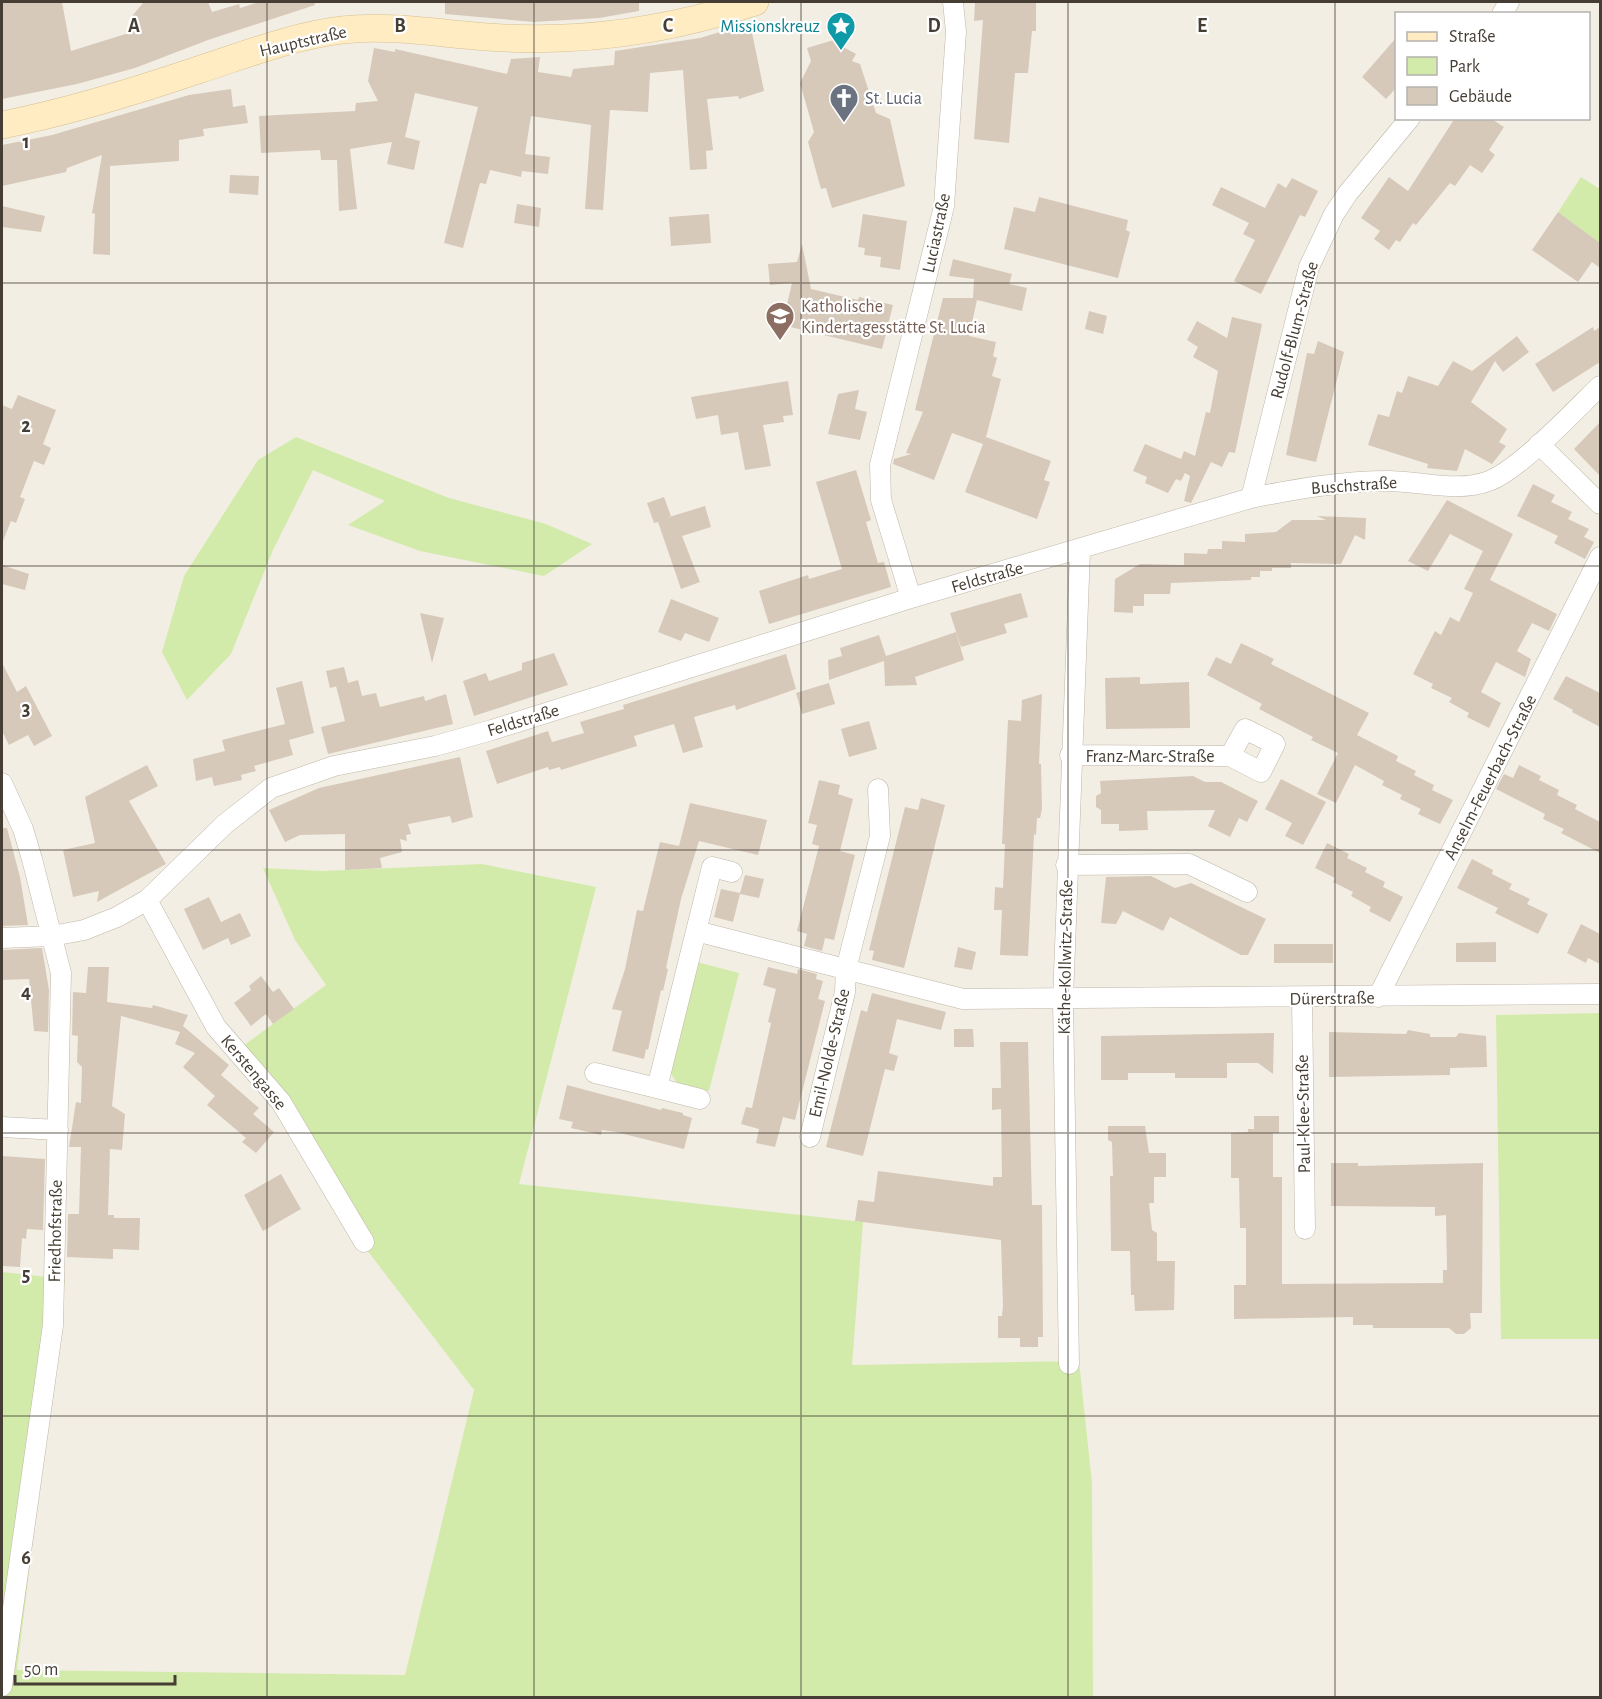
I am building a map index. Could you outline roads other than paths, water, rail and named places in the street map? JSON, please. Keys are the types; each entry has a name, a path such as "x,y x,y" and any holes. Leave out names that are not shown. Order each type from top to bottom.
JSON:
{"main road":[{"name":"Hauptstraße","path":"2,125 106,100 272,46 329,32 409,28 502,38 547,39 607,36 672,25 755,2"}],"street":[{"name":"Luciastraße","path":"911,598 881,500 880,465 944,206 956,32 953,2"},
{"name":"Rudolf-Blum-Straße","path":"1251,498 1309,267 1334,214 1348,193 1408,120"},
{"name":"Buschstraße","path":"1080,551 1251,498 1300,489 1387,481 1462,486 1479,483 1500,475 1539,444 1600,386"},
{"path":"1539,444 1600,504"},
{"name":"Feldstraße","path":"2,938 52,936 84,930 117,917 147,900 248,804 271,788 304,774 435,746 492,730 911,598 1080,551"},
{"name":"Käthe-Kollwitz-Straße","path":"1069,1364 1063,1000 1070,755 1080,551"},
{"name":"Anselm-Feuerbach-Straße","path":"1378,997 1600,558"},
{"name":"Franz-Marc-Straße","path":"1070,755 1230,756"},
{"name":"Friedhofstraße","path":"2,783 23,829 61,973 53,1326 2,1686"},
{"name":"Emil-Nolde-Straße","path":"810,1137 845,992 846,969 880,836 878,789"},
{"path":"1066,865 1189,864 1247,892"},
{"path":"657,1088 712,867 732,872"},
{"name":"Kerstengasse","path":"147,900 216,1027 281,1102 364,1242"},
{"name":"Emil-Nolde-Straße","path":"696,931 963,999 1063,1000"},
{"name":"Dürerstraße","path":"1063,1000 1600,994"},
{"name":"Paul-Klee-Straße","path":"1302,998 1305,1229"},
{"path":"595,1073 700,1099"},
{"path":"2,1127 58,1130"}],"place":[{"name":"Missionskreuz","path":"841,52"},
{"name":"St. Lucia","path":"844,124"},
{"name":"Katholische Kindertagesstätte St. Lucia","path":"780,342"}]}
